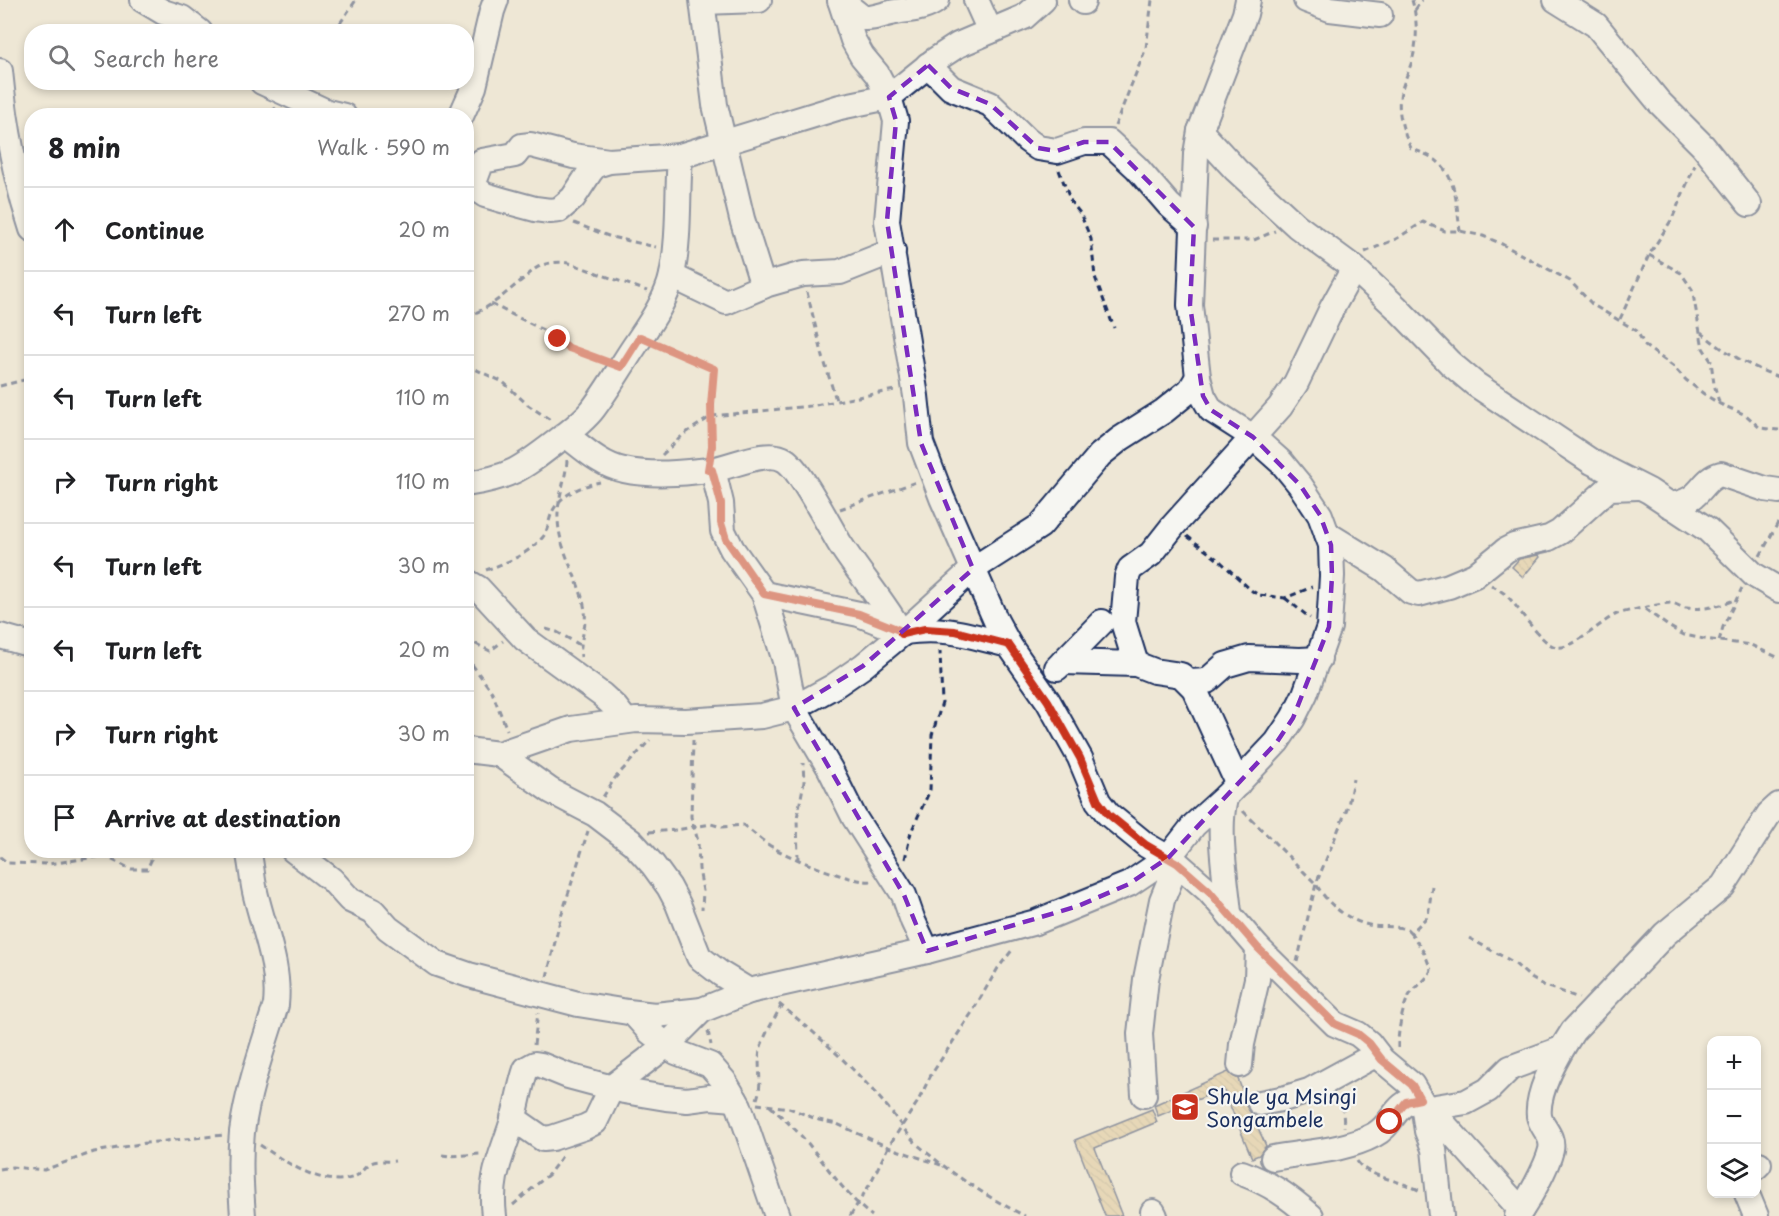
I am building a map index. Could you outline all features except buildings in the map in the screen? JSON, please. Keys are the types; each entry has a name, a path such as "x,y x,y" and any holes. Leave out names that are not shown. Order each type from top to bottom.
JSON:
{"street":[{"path":"143,0 190,24"},
{"path":"474,87 496,0"},
{"path":"759,0 702,1 715,105 742,219 763,286"},
{"path":"937,0 919,9 868,18 863,18 840,0 853,40 862,56 877,74 889,97 896,121 887,220 921,443 973,569 1009,645 1038,686 1080,758 1098,801 1108,814 1146,845 1173,860 1209,891 1258,948 1335,1024 1358,1034 1369,1043 1382,1060 1406,1078 1424,1104 1519,1213 1551,1149 1551,1136 1539,1117 1542,1093 1561,1049 1573,1031 1665,934 1723,886 1769,814 1779,805"},
{"path":"976,0 990,31"},
{"path":"474,175 482,160 515,155 525,145 573,156 609,161 680,156 840,107 889,97 928,65 958,45 1024,17 1043,0"},
{"path":"1144,1095 1140,1034 1146,979 1162,900 1173,860 1194,825 1277,742 1293,718 1328,632 1332,576 1330,545 1320,515 1282,463 1253,437 1211,410 1203,396 1198,377 1190,305 1196,154 1200,131 1245,14 1248,0"},
{"path":"1306,0 1330,9 1380,15"},
{"path":"1556,0 1596,25 1659,102 1703,146 1749,204"},
{"path":"928,65 951,88 990,104 1038,148 1057,151 1084,142 1109,142 1137,168 1194,234"},
{"path":"0,71 4,111 24,205"},
{"path":"279,90 318,108"},
{"path":"465,108 473,90"},
{"path":"1200,131 1236,170 1293,222 1354,268 1396,307 1450,363 1475,384 1592,462 1640,487 1708,530 1750,571 1779,590"},
{"path":"474,483 494,480 520,470 567,434 591,411 640,337 662,301 673,266 680,156"},
{"path":"474,188 485,195 535,209 559,210 567,204 596,165 609,161"},
{"path":"673,266 726,302 763,286 803,274 840,272 893,251"},
{"path":"1136,664 1124,622 1127,577 1130,569 1151,554 1173,526 1280,407 1296,383 1354,268"},
{"path":"474,750 507,751 572,729 626,721 682,721 762,716 794,708 853,674 973,569 1040,526 1100,454 1120,439 1153,420 1190,390 1198,377"},
{"path":"567,434 606,463 622,470 643,472 710,470 760,458 775,456 784,459 805,486 851,561 902,632"},
{"path":"710,470 721,503 721,523 726,539 764,594 785,661 794,708 854,817 899,887 927,951"},
{"path":"1669,505 1682,504 1690,500 1709,481 1721,474 1779,491"},
{"path":"1327,534 1384,569 1411,591 1419,594 1449,586 1475,575 1514,546 1550,538 1560,532 1609,488 1640,487"},
{"path":"474,581 494,608 538,650 602,695 626,721"},
{"path":"764,594 859,614 902,632 925,629 955,632 1009,645"},
{"path":"946,594 955,632"},
{"path":"1038,686 1102,622"},
{"path":"0,636 24,643"},
{"path":"1190,682 1207,681 1225,665 1249,658 1318,659"},
{"path":"1063,662 1136,664 1154,671 1181,675 1190,682 1230,791 1223,805 1222,832 1229,913"},
{"path":"507,751 551,790 595,814 623,835 647,858 669,887 678,904 699,957 721,974 754,990"},
{"path":"243,1216 242,1133 248,1099 276,1005 277,992 271,946 255,895 249,858"},
{"path":"303,858 332,880 350,900 373,911 388,928 437,964 469,975 578,1004 656,1015 703,1010 754,990 927,951 1036,922 1129,884 1173,860"},
{"path":"1240,1065 1242,1044 1257,979 1258,948"},
{"path":"513,1118 543,1138 565,1134 595,1122 612,1087 667,1045 703,1010"},
{"path":"633,1013 650,1032 676,1052 710,1065 720,1076 735,1099 777,1216"},
{"path":"1273,1158 1350,1144 1379,1132 1406,1102 1424,1104 1466,1102 1488,1090 1510,1068 1561,1049"},
{"path":"1260,1102 1309,1091 1377,1054"},
{"path":"501,1214 492,1186 526,1069 535,1064 568,1076 624,1091 687,1100 710,1097 735,1099"},
{"path":"1424,1104 1427,1131 1437,1164 1441,1210"},
{"path":"1242,1173 1263,1180 1284,1192 1311,1216"},
{"path":"1749,1198 1756,1216"}],"path":[{"path":"340,24 356,0"},
{"path":"1109,142 1146,48 1152,0"},
{"path":"1412,0 1415,10 1416,40 1414,56 1400,96 1403,126 1411,148 1440,164 1450,180 1455,195 1460,231"},
{"path":"1415,10 1422,0"},
{"path":"1620,319 1649,255 1672,219 1703,146"},
{"path":"1050,150 1071,202 1080,213 1091,238 1095,277 1114,328"},
{"path":"550,211 611,237 651,244 673,266"},
{"path":"1194,234 1254,240 1293,222"},
{"path":"1354,268 1364,252 1396,239 1422,222 1445,231 1460,231 1483,236 1570,281 1593,305 1637,331 1645,346 1674,367 1686,380 1720,404 1746,415 1760,428 1779,430"},
{"path":"1649,255 1681,273 1694,295 1696,320 1703,348 1711,361 1720,404"},
{"path":"474,314 482,311 504,296 540,266 566,262 640,288 662,301"},
{"path":"803,274 836,400"},
{"path":"491,304 549,333 569,348 621,367"},
{"path":"1700,332 1725,351 1760,371 1779,377"},
{"path":"640,337 713,368 710,470"},
{"path":"474,369 503,382 528,405 567,434 566,474 559,501 560,532 567,561 580,591 585,612 580,649 583,663"},
{"path":"0,386 24,380"},
{"path":"643,472 684,434 712,416 810,406 914,387"},
{"path":"474,577 518,558 535,545 547,530 552,512 559,501 578,489 605,481"},
{"path":"823,515 901,486 919,481 936,481"},
{"path":"1719,641 1736,599 1779,520"},
{"path":"1173,526 1221,562 1259,595 1285,598 1332,576"},
{"path":"1475,575 1508,596 1545,640 1556,648 1581,638 1615,615 1669,603 1688,608 1707,607 1736,599"},
{"path":"1285,598 1328,632"},
{"path":"1646,609 1684,635 1751,645 1779,658"},
{"path":"623,835 711,824 743,825 768,845 818,867 859,880 899,887 908,840 930,790 932,735 942,703 939,660 955,632"},
{"path":"474,643 492,651 505,640 521,634"},
{"path":"474,667 492,692 507,751"},
{"path":"526,1069 532,1057 538,1011 560,920 595,814 615,778 649,740 682,721 694,734 691,817 698,841 703,891 701,918"},
{"path":"798,859 796,836 804,782 803,758"},
{"path":"1293,981 1316,884 1348,806 1353,779"},
{"path":"1230,791 1255,826 1316,884 1323,897 1332,906 1346,915 1373,926 1407,929 1425,954 1431,970 1425,980 1409,994 1402,1015 1398,1043 1406,1078"},
{"path":"0,857 8,863 48,864 90,858"},
{"path":"108,858 130,869 143,870 147,869 152,858"},
{"path":"1411,933 1428,916 1432,886"},
{"path":"850,1216 870,1184 888,1147 998,968 1036,922"},
{"path":"1469,938 1513,962 1543,986 1598,1005"},
{"path":"754,990 781,1006 809,1029 862,1079 916,1143 945,1167 993,1200 1025,1216"},
{"path":"781,1006 760,1051 760,1088 754,1104 789,1108 819,1120 837,1124 888,1147 945,1167"},
{"path":"703,1010 720,1076"},
{"path":"1341,1073 1344,1128 1360,1166 1369,1172 1414,1187 1441,1210"},
{"path":"770,1106 808,1143 837,1181 872,1216"},
{"path":"1,1168 44,1170 94,1152 146,1143 242,1133 298,1168 334,1179 357,1176 368,1164 376,1161 395,1161"},
{"path":"501,1214 549,1174 570,1147"},
{"path":"442,1155 501,1151"}],"highlighted area":[{"path":"928,65 951,88 990,104 1038,148 1057,151 1084,142 1109,142 1194,227 1190,305 1203,396 1211,410 1253,437 1300,485 1320,515 1331,545 1332,576 1329,627 1293,718 1277,742 1169,857 1129,884 1078,906 927,951 904,895 794,708 863,666 973,569 921,443 887,221 896,121 889,97"}],"place":[{"name":"Shule ya Msingi Songambele","path":"1185,1107"}],"route":[{"path":"558,339 569,348 621,367 640,337 714,369 711,405 712,446 708,470 712,470 721,503 721,523 726,539 764,594 859,614 899,630 902,634 925,629 955,631 1009,645 1048,701 1080,758 1098,801 1108,814 1146,845 1177,863 1209,891 1258,948 1335,1024 1358,1034 1369,1043 1382,1060 1412,1085 1420,1099 1406,1102 1390,1122"}]}
